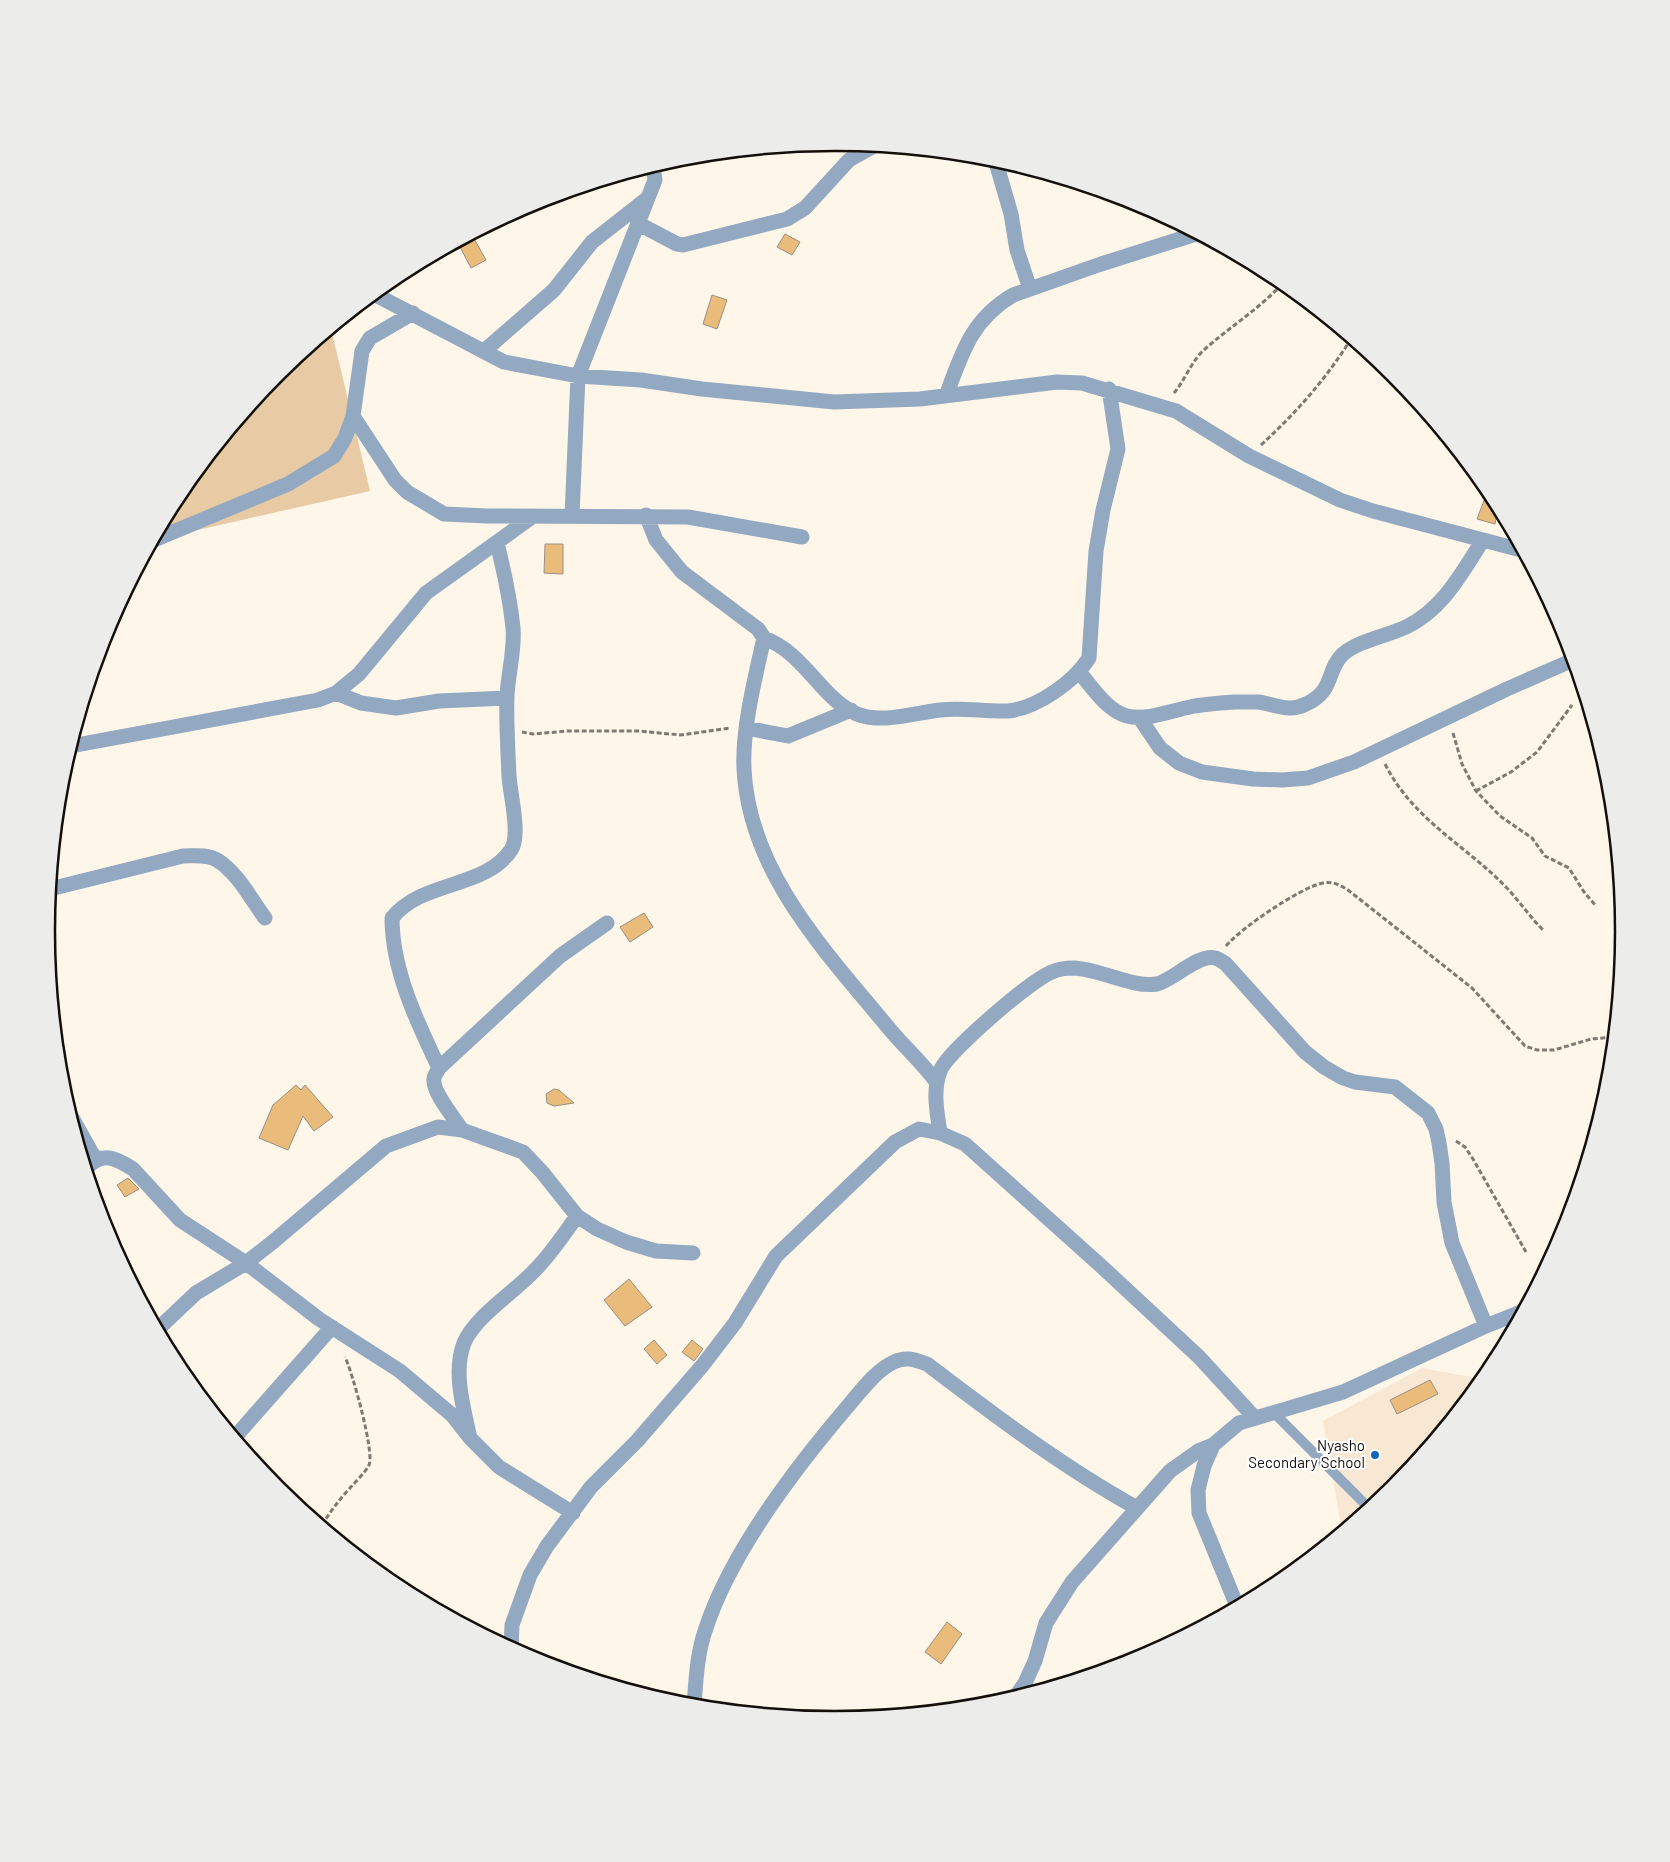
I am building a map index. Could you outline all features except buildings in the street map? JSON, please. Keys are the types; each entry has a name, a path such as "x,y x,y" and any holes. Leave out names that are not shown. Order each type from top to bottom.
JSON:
{"street":[{"path":"639,224 677,244 683,245 774,224 805,208 849,160 863,152"},
{"path":"998,169 1010,214 1017,250 1030,288"},
{"path":"572,516 578,376 639,224 655,180 654,173"},
{"path":"484,351 554,290 592,242 649,197"},
{"path":"946,396 967,340 980,321 1000,303 1030,288 1189,236"},
{"path":"381,297 504,362 578,376 641,380 720,391 834,402 920,400 1057,382 1082,383 1109,389 1176,411 1250,456 1340,500 1373,511 1514,548"},
{"path":"163,536 288,484 334,456 345,438 354,416 362,351 370,338 413,313"},
{"path":"646,515 656,540 682,572 758,629 764,638 779,644 790,652 851,710 876,719 942,709 1008,711 1025,706 1057,690 1080,673 1088,658 1096,551 1103,510 1118,449 1109,389"},
{"path":"354,416 395,480 407,492 444,514 532,517 646,515 696,518 802,537"},
{"path":"78,745 318,700 336,693 359,674 426,593 532,517"},
{"path":"1080,673 1110,707 1126,716 1140,717 1171,713 1195,706 1235,702 1260,702 1278,708 1304,706 1318,698 1330,683 1335,667 1342,655 1353,648 1407,627 1437,606 1453,587 1482,540"},
{"path":"439,1068 415,1015 403,979 396,951 392,918 408,902 446,886 468,880 497,864 512,850 516,838 509,776 507,698 514,631 507,586 497,543"},
{"path":"764,638 746,728 744,770 751,816 766,859 785,895 834,964 891,1031 922,1063 937,1083"},
{"path":"1140,717 1160,748 1179,763 1202,772 1222,776 1282,780 1308,778 1354,762 1567,663"},
{"path":"336,693 362,703 396,708 439,701 507,698"},
{"path":"746,728 788,736 851,710"},
{"path":"57,887 183,856 202,856 217,860 234,876 265,918"},
{"path":"462,1130 441,1100 435,1085 434,1078 439,1068 560,956 607,923"},
{"path":"940,1132 936,1098 937,1083 941,1070 950,1055 1011,1002 1052,972 1074,968 1141,983 1157,984 1205,959 1215,958 1225,963 1305,1052 1318,1062 1343,1078 1395,1087 1428,1113 1434,1124 1442,1163 1444,1202 1452,1243 1486,1326"},
{"path":"162,1325 196,1293 246,1263 312,1211 386,1146 438,1127 462,1130 523,1152 542,1172 577,1216 597,1229 626,1242 656,1251 693,1253"},
{"path":"511,1641 512,1626 530,1575 547,1546 591,1487 637,1441 702,1366 734,1323 776,1256 895,1142 919,1129 940,1132 965,1144 1199,1357 1255,1418"},
{"path":"84,1138 94,1157 105,1157 123,1163 133,1169 180,1220 246,1263 336,1330 400,1371 452,1415 470,1438 499,1467 573,1513"},
{"path":"91,1165 99,1158"},
{"path":"470,1438 460,1382 460,1360 464,1344 474,1326 537,1269 577,1216"},
{"path":"1022,1688 1035,1660 1046,1624 1072,1582 1170,1471 1198,1451 1213,1445 1240,1423 1343,1392 1513,1315"},
{"path":"239,1433 336,1330"},
{"path":"695,1698 698,1657 706,1628 717,1599 755,1530 832,1426 880,1371 894,1362 909,1358 927,1364 1100,1488 1137,1508"},
{"path":"1213,1445 1204,1466 1198,1490 1199,1513 1235,1600"}],"lane":[{"path":"1274,1414 1364,1503"}],"path":[{"path":"1162,406 1183,383 1204,350 1244,319 1277,288"},
{"path":"1250,456 1291,417 1314,390 1348,344"},
{"path":"1476,791 1511,772 1537,752 1572,705"},
{"path":"1448,717 1462,764 1476,791 1500,816 1532,838 1545,856 1569,868 1584,892 1596,906"},
{"path":"508,726 523,733 533,734 568,731 638,731 682,735 722,728 746,728"},
{"path":"1378,751 1390,774 1412,803 1432,824 1504,884 1528,916 1544,931"},
{"path":"1215,958 1232,938 1258,918 1323,883 1337,883 1472,988 1525,1046 1538,1050 1554,1050 1591,1039 1607,1038"},
{"path":"1434,1124 1465,1147 1526,1252"},
{"path":"325,1520 370,1464 372,1453 351,1369 336,1330"}],"shaded area":[{"path":"333,335 370,491 162,538 186,498 216,456 283,379"},
{"name":"Nyasho Secondary School","path":"1422,1368 1474,1378 1454,1406 1387,1483 1341,1524 1323,1421"}],"place":[{"name":"Nyasho Secondary School","path":"1375,1455"}]}
